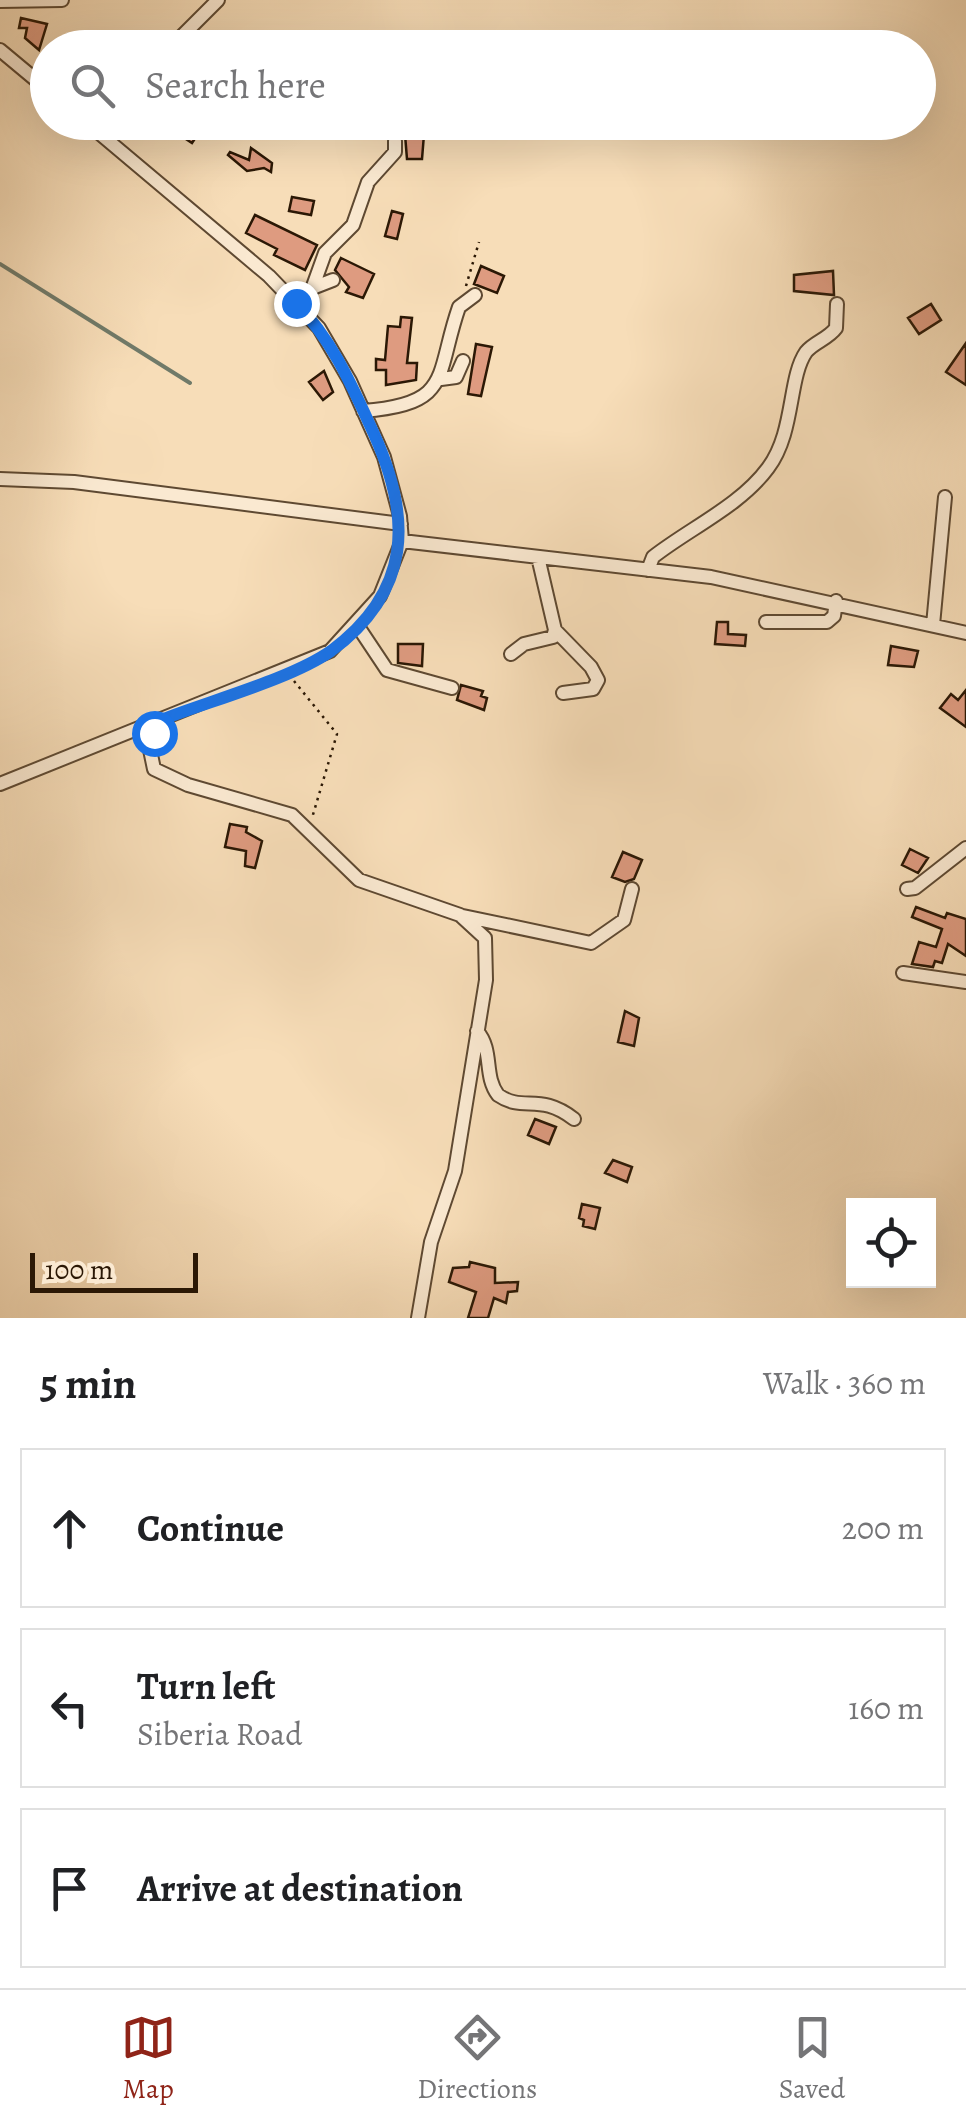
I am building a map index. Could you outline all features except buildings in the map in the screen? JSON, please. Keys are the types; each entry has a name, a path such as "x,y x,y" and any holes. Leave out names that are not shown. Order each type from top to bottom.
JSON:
{"street":[{"path":"0,1 62,0"},
{"path":"188,30 218,0"},
{"path":"0,50 30,75"},
{"path":"0,784 330,651 357,626 380,596 402,541 389,471 338,356 296,303 107,140"},
{"path":"312,289 325,253 353,225 368,182 394,152 394,141"},
{"path":"296,303 312,289 333,280"},
{"path":"363,411 422,398 441,380 459,306 476,295"},
{"path":"648,570 653,557 721,510 768,469 788,427 799,370 807,351 836,328 838,304"},
{"path":"441,380 456,378 464,361"},
{"path":"0,479 48,479 401,524"},
{"path":"933,625 945,497"},
{"path":"402,541 648,570 836,602 966,633"},
{"path":"538,557 555,630 598,680 593,688 563,693"},
{"path":"766,622 827,622 834,616 836,602"},
{"path":"357,626 387,670 452,688"},
{"path":"511,654 524,644 552,637 555,630"},
{"path":"161,720 149,745 154,769 188,786 292,814 359,880 460,916 591,943 624,920 632,889"},
{"path":"906,888 915,888 966,848"},
{"path":"418,1318 431,1242 455,1171 488,950 478,928 460,916"},
{"path":"903,973 966,982"},
{"path":"477,1030 487,1043 490,1077 498,1096 519,1104 555,1104 574,1119"}],"path":[{"path":"459,306 478,242"},
{"path":"289,670 296,686 336,734 313,811 312,830"}],"waterway":[{"path":"0,264 190,383"}],"route":[{"path":"154,733 161,720 330,651 367,614 390,578 402,529 389,471 338,356 296,303"}]}
